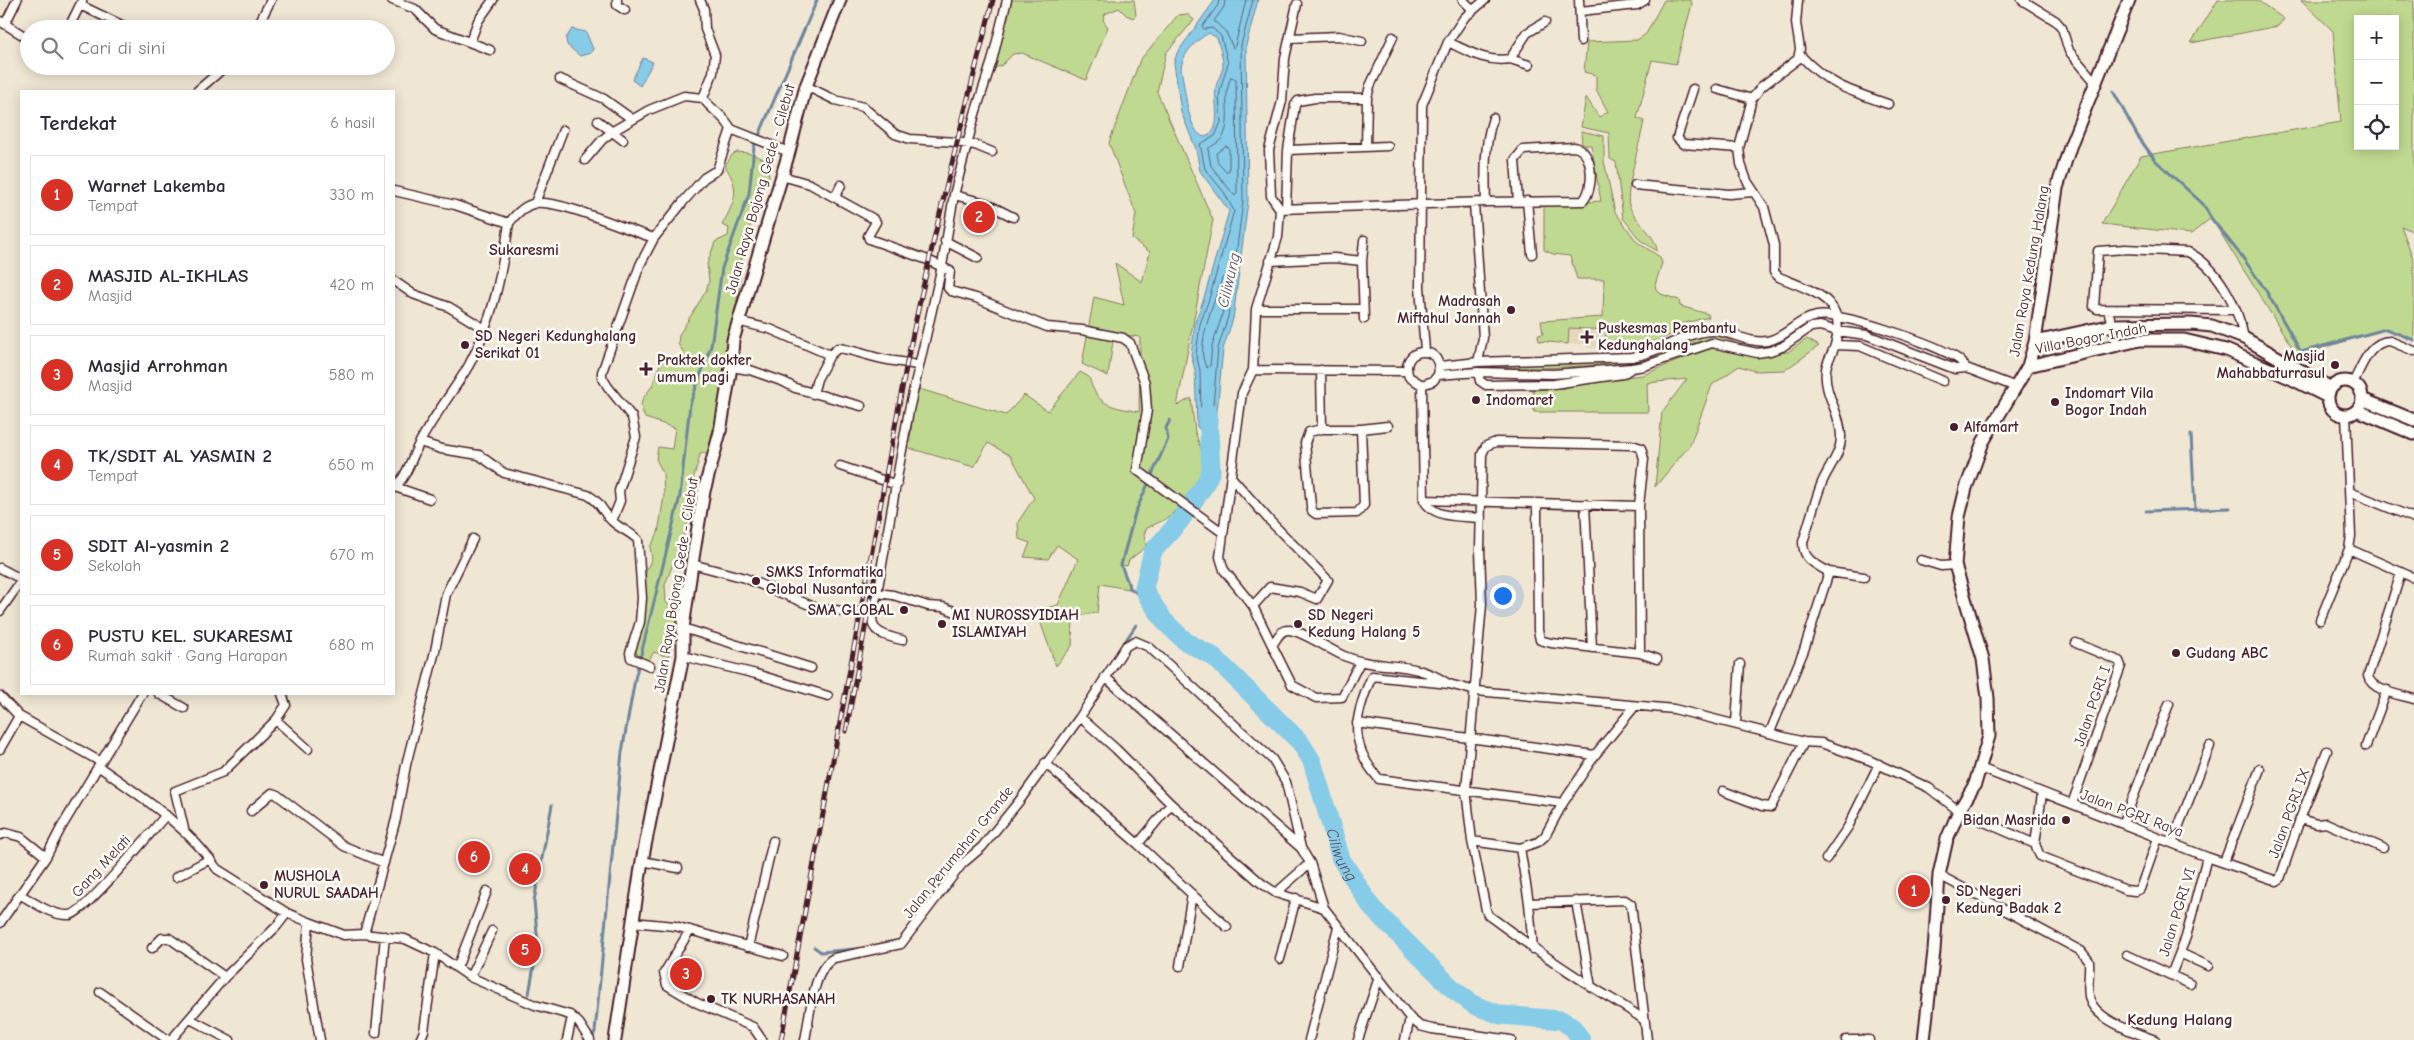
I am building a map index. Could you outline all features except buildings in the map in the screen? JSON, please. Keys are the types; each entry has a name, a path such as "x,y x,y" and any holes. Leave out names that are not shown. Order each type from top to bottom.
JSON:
{"main road":[{"name":"Jalan Raya Bojong Gede - Cilebut","path":"616,1040 642,861 683,656 684,628 692,564 704,491 720,432 737,321 782,176 783,150 840,0"},
{"name":"Jalan Raya Kedung Halang","path":"1924,1040 1934,951 1938,875 1947,839 1959,811 1975,784 1989,736 1988,698 1983,659 1955,565 1959,517 1966,488 1983,442 2028,366 2034,342 2057,188 2071,144 2129,0"},
{"name":"Villa Bogor Indah","path":"2034,342 2113,325 2198,325 2225,330 2244,338 2295,374 2329,393 2333,410 2352,413 2414,434"},
{"path":"2069,333 2073,356"},
{"name":"Villa Bogor Indah","path":"2028,366 2118,347 2140,340 2184,340 2204,343 2295,374"},
{"path":"2329,393 2341,381 2354,383 2360,390 2362,399 2352,413"},
{"path":"2362,399 2414,420"}],"street":[{"path":"17,0 3,23 20,33"},
{"path":"261,20 272,0"},
{"path":"392,0 419,12 429,25 441,32 490,50"},
{"path":"470,42 478,21 494,0"},
{"path":"617,0 617,5 626,10"},
{"path":"700,0 704,9 705,29 715,55 713,73 702,98"},
{"path":"902,640 874,630 871,625 872,613 918,366 942,266 954,195 992,61 1007,0"},
{"path":"1463,0 1473,10"},
{"path":"1425,351 1420,287 1422,105 1448,42 1464,18 1485,0"},
{"path":"1579,0 1581,41"},
{"path":"1580,11 1637,5 1645,0"},
{"path":"1798,0 1796,23 1800,55 1826,80 1849,91 1888,104"},
{"path":"2022,0 2056,21 2062,28 2069,51 2096,82"},
{"path":"72,20 81,2 114,20"},
{"path":"1297,4 1285,58 1282,101 1269,150 1271,196 1274,204 1283,209 1518,201 1583,201 1588,196 1592,182 1586,153 1580,148 1574,147 1522,150 1515,160 1518,201"},
{"path":"1510,59 1527,33 1545,22"},
{"path":"1290,38 1339,36 1362,41"},
{"path":"1366,146 1367,98 1370,86 1393,36"},
{"path":"1448,42 1486,59 1497,61 1510,59 1529,65"},
{"path":"1800,55 1794,63 1761,87 1752,98 1739,148 1741,164 1754,192 1764,207 1771,230 1774,245 1774,272 1779,277 1821,295 1839,317 1835,344 1826,369 1828,395 1840,427 1842,438 1822,483 1803,542 1803,552 1809,561 1830,572 1864,577"},
{"path":"198,90 216,75"},
{"path":"560,79 604,99 632,119"},
{"path":"806,86 836,100 863,106 894,134 910,139 967,144 992,152"},
{"path":"1693,89 1677,138 1683,144 1739,148"},
{"path":"1717,89 1752,98"},
{"path":"585,160 613,130 667,101 684,96 702,98 710,108 727,121 731,129 783,150"},
{"path":"1360,662 1342,697 1316,698 1292,685 1253,606 1222,564 1220,549 1242,394 1252,370 1256,309 1278,237 1283,209 1288,150 1295,104 1298,101 1315,98 1367,98"},
{"path":"1486,202 1485,156 1487,139 1493,118"},
{"path":"598,121 613,130 623,140"},
{"path":"612,521 620,501 619,491 636,437 632,418 608,387 602,377 602,372 637,273 654,238 704,178 717,170 731,129"},
{"path":"535,203 563,130"},
{"path":"1288,150 1388,146"},
{"path":"782,176 810,184 872,218 876,222 868,236 870,239 942,266 950,271 948,288 950,291 976,298 1047,327 1082,330 1123,338 1130,343 1146,383 1147,410 1138,470 1222,532"},
{"path":"835,197 841,185"},
{"path":"1635,185 1729,194 1754,192"},
{"path":"395,191 455,205 509,223"},
{"path":"954,195 985,203 1013,217"},
{"path":"1527,201 1532,254"},
{"path":"395,486 406,472 420,442 468,366 497,294 509,223 522,210 535,203 570,209 654,238"},
{"path":"1474,203 1484,338 1478,362"},
{"path":"1364,240 1362,261 1364,319"},
{"path":"945,241 978,258"},
{"path":"2235,310 2100,310 2094,307 2098,251 2125,249 2188,252 2196,256 2210,270 2235,310 2244,338"},
{"path":"1270,261 1334,258 1362,261"},
{"path":"395,282 413,294 449,307 484,328"},
{"path":"1256,309 1363,309"},
{"path":"2108,310 2118,347"},
{"path":"1440,366 1478,362 1632,357 1650,353 1680,338 1696,333 1721,332 1746,340 1768,341 1786,332 1802,320 1818,316 1839,317 1869,323 1959,360 1966,368"},
{"path":"737,321 770,329 830,355"},
{"path":"1438,375 1478,372 1554,374 1632,368 1644,366 1712,343 1757,353 1770,351 1794,339 1811,327 1820,326 1837,331 1867,335 1955,369 1966,368 2016,387"},
{"path":"1786,332 1794,339"},
{"path":"2354,383 2370,351 2376,345 2390,341 2414,351"},
{"path":"1835,344 1860,346 1943,381"},
{"path":"813,394 817,379 830,355 838,348 850,349 867,356 907,362 918,366"},
{"path":"1425,351 1432,354 1440,366 1438,375 1433,381 1422,385 1414,382 1407,371 1407,364 1410,357 1417,352 1425,351"},
{"path":"731,367 750,370 813,394 861,406"},
{"path":"1478,372 1480,381 1486,385 1554,384 1623,374 1632,368"},
{"path":"1252,370 1407,371"},
{"path":"1321,370 1322,429"},
{"path":"1554,374 1554,384"},
{"path":"1422,385 1424,500 1428,508 1437,513 1481,518"},
{"path":"2320,620 2349,550 2352,520 2350,492 2352,413"},
{"path":"1361,429 1364,506 1357,514 1323,515 1312,511 1305,442 1309,432 1322,429 1361,429 1388,426"},
{"path":"420,442 441,449 479,455 504,473 588,495 600,502 612,521 638,540 643,592 640,622 630,653 634,661 649,666"},
{"path":"1640,653 1638,506 1644,459 1641,448 1632,445 1496,442 1486,446 1482,454 1482,604 1472,739 1466,790 1472,842 1488,915 1533,949 1591,987 1624,1004 1644,1020"},
{"path":"840,466 897,485"},
{"path":"1231,477 1270,522 1328,580 1317,598 1314,599 1300,592 1270,588 1253,606"},
{"path":"395,487 430,499"},
{"path":"2350,492 2414,518"},
{"path":"1424,500 1638,506"},
{"path":"1537,504 1538,630 1540,640 1640,653 1658,659"},
{"path":"1585,504 1592,648"},
{"path":"364,934 384,862 435,651 446,594 473,539"},
{"path":"2349,550 2414,578"},
{"path":"1921,560 1941,566 1955,565"},
{"path":"692,564 745,578 819,609 872,613"},
{"path":"0,568 20,579"},
{"path":"1770,732 1804,650 1830,572"},
{"path":"2402,573 2368,676 2369,680 2375,685 2414,699"},
{"path":"0,611 20,581"},
{"path":"877,593 892,595 928,606 942,607 961,614"},
{"path":"684,628 811,668"},
{"path":"1272,645 1281,632 1287,630 1360,662 1406,666 1426,671 1449,684"},
{"name":"Jalan Perumahan Grande","path":"805,1040 816,984 825,962 834,958 901,944 962,864 982,847 1001,825 1045,762 1080,717 1126,646 1135,641 1149,647 1272,759 1286,782 1300,848"},
{"name":"Jalan PGRI I","path":"2072,804 2121,666 2119,661 2076,643"},
{"path":"683,656 756,674 828,696"},
{"path":"1736,723 1740,664"},
{"path":"1563,803 1379,779 1360,753 1356,739 1357,723 1372,676 1449,684 1476,691 1690,711 1804,742 1821,743 1879,764 1929,788 1959,811 2035,844"},
{"path":"1105,677 1300,848 1310,863 1324,908 1410,1018 1420,1026 1450,1036 1511,1040"},
{"path":"2366,746 2387,690"},
{"path":"0,923 46,857 99,764 141,695"},
{"path":"161,695 184,708"},
{"path":"186,833 175,791 223,772 276,720 286,705 282,695"},
{"path":"0,696 19,716 99,764 166,815 186,833 217,869 287,913 344,935 364,934 405,939 435,953 470,978 535,1005 572,1017 580,1023 590,1040"},
{"path":"2123,824 2169,704"},
{"path":"1472,842 1520,848 1538,842 1545,836 1563,803 1595,755 1635,706"},
{"path":"0,749 19,716"},
{"path":"1080,717 1116,749 1171,804 1261,883 1276,893 1324,908"},
{"path":"276,720 308,750"},
{"path":"1357,723 1595,755"},
{"path":"1723,791 1762,806 1771,807 1804,742"},
{"path":"2172,843 2210,746"},
{"name":"Jalan PGRI IX","path":"2274,880 2280,879 2300,819 2327,751"},
{"path":"1045,762 1138,844 1227,927"},
{"path":"1826,859 1848,827 1879,764"},
{"name":"Jalan PGRI Raya","path":"1980,768 2042,794 2274,880"},
{"path":"2224,862 2260,769"},
{"path":"251,811 272,793 276,794 344,846 384,862"},
{"path":"2042,794 2035,844 2040,856 2135,891 2140,889 2158,838"},
{"path":"1138,844 1171,804"},
{"name":"Gang Melati","path":"21,895 60,914 72,915 84,906 103,886 166,815"},
{"path":"2300,819 2316,824 2326,823 2383,848"},
{"path":"0,835 6,832 21,837 46,857"},
{"path":"748,947 773,842"},
{"path":"1520,848 1529,903 1533,949"},
{"name":"Jalan PGRI VI","path":"2171,975 2180,953 2208,857"},
{"path":"176,877 210,859"},
{"path":"642,861 678,868"},
{"path":"1276,893 1310,863"},
{"path":"1938,875 2082,951 2089,961 2089,998 2097,1012 2110,1021 2155,1040"},
{"path":"457,968 487,891"},
{"path":"1180,966 1192,894"},
{"path":"1280,959 1296,898"},
{"path":"1529,903 1625,900 1631,904 1647,1040"},
{"path":"1576,901 1591,987"},
{"path":"100,992 169,1040 190,1020 225,977 277,926 287,913"},
{"path":"309,922 306,959 320,1040"},
{"path":"632,922 675,926 783,956"},
{"path":"1309,1040 1338,927"},
{"path":"690,930 664,973 667,985 697,1003 753,1027 762,1040"},
{"path":"470,978 492,931"},
{"path":"376,1032 385,936"},
{"path":"152,948 162,938 170,938 225,977"},
{"path":"420,1040 424,1031 435,953"},
{"path":"2180,953 2208,966"},
{"path":"2127,955 2190,984"},
{"path":"1358,1040 1379,977"},
{"path":"567,1040 572,1017"},
{"path":"1405,1040 1410,1018"},
{"path":"190,1020 230,1040"},
{"path":"1846,1040 1869,1040"}],"shaded area":[{"name":"Puskesmas Pembantu Kedunghalang","path":"1568,328 1606,330 1605,347 1597,345 1596,348 1587,348 1587,344 1568,344"}],"green space":[{"path":"1005,0 1134,0 1136,15 1133,18 1126,15 1119,8 1105,14 1103,20 1108,27 1086,80 1022,53 1013,54 1002,65 993,69"},
{"path":"1664,0 1691,0 1692,4 1676,64 1652,60 1637,118 1644,121 1628,198 1632,211 1653,239 1657,251 1640,240 1623,218 1616,162 1610,159 1609,133 1581,127 1586,97 1599,117 1608,112 1596,89 1596,75 1584,72 1587,42 1637,40 1646,34"},
{"path":"2218,0 2257,0 2284,19 2278,26 2191,43"},
{"path":"2301,0 2414,0 2414,232 2401,226 2414,261 2414,340 2386,329 2310,352 2295,352 2211,218 2191,234 2102,224 2141,156 2341,122 2333,31"},
{"path":"1187,14 1194,20 1166,53 1157,92 1213,220 1177,406 1191,398 1195,432 1209,471 1194,491 1168,518 1147,528 1144,534 1146,547 1129,560 1127,566 1121,565 1129,589 1100,584 1097,613 1073,616 1072,646 1056,666 1036,610 1058,605 1078,559 1057,545 1048,559 1024,557 1030,543 1019,539 1018,522 1034,498 1011,456 988,443 974,467 909,448 916,388 1006,415 1024,395 1048,411 1080,372 1089,377 1096,394 1106,404 1139,412 1140,337 1114,334 1108,376 1082,364 1094,297 1124,305 1115,263 1142,282 1150,252 1132,239 1136,214 1109,143 1140,60 1178,15"},
{"path":"1581,131 1604,136 1604,161 1615,212 1637,242 1660,257 1662,263 1655,285 1656,289 1661,294 1679,300 1680,306 1708,314 1709,317 1681,324 1682,330 1653,343 1638,347 1605,347 1606,330 1569,328 1568,344 1539,341 1538,335 1543,334 1541,321 1603,317 1604,279 1577,279 1570,256 1553,254 1544,250 1544,205 1601,201 1591,145 1582,145"},
{"path":"737,152 748,153 767,160 769,176 743,245 739,289 729,332 724,366 724,393 711,436 709,455 701,452 688,497 695,504 665,585 666,602 675,611 677,616 675,634 668,657 654,652 649,660 639,658 634,647 644,614 646,571 652,558 650,547 658,533 664,496 663,473 656,459 658,447 672,449 675,428 645,418 641,404 654,382 664,355 680,360 684,353 678,344 679,335 706,291 709,281 707,264 715,242 728,236 729,228 722,225 733,202 735,189 725,166 732,155"},
{"path":"1703,335 1718,335 1738,344 1711,339 1685,345 1658,358 1652,358 1653,354"},
{"path":"1807,339 1819,346 1785,370 1755,371 1739,366 1712,385 1690,445 1655,487 1662,412 1687,379 1647,383 1648,412 1534,412 1533,390 1566,388 1566,383 1643,375 1687,357 1712,343 1763,355 1788,352"},
{"path":"1645,359 1645,362 1641,363 1543,368 1454,368 1455,365 1604,363"}],"water":[{"path":"1215,0 1258,0 1246,45 1248,201 1233,319 1223,349 1215,433 1208,438 1197,427 1195,370 1191,355 1195,322 1204,298 1229,211 1200,171 1196,149 1181,112 1174,63 1177,53","holes":["1209,33 1217,38 1223,68 1215,93 1216,122 1211,134 1205,137 1199,134 1194,127 1188,108 1181,69 1184,58 1199,39"]},
{"path":"572,29 586,32 593,49 591,53 580,56 567,45 566,38"},
{"path":"643,58 653,62 640,86 632,80"}],"waterway":[{"path":"592,1039 595,1032 622,752 635,679 680,496 690,404 711,346 722,268 749,194 754,147 817,0"},
{"path":"2113,91 2137,135 2155,160 2203,204 2211,218 2243,258 2265,289 2301,352 2386,329 2414,340"},
{"name":"Ciliwung","path":"1208,413 1211,471 1204,486 1179,522 1153,551 1144,588 1148,597 1165,622 1185,641 1214,657 1300,742 1312,761 1341,859 1372,908 1454,990 1474,1005 1501,1015 1561,1020 1573,1028 1581,1040"},
{"name":"Ciliwung","path":"1154,606 1130,588 1121,565 1135,513 1168,439 1166,428 1170,420"},
{"path":"2191,435 2195,509"},
{"path":"2146,511 2230,508"},
{"path":"1122,646 1136,625"},
{"path":"1012,804 1043,762"},
{"path":"529,994 538,944 534,901 552,805"},
{"path":"921,912 940,887"},
{"path":"814,947 821,952 866,948"}],"railway":[{"path":"781,1040 907,362 948,180 993,0"},
{"path":"846,731 876,569"}],"place":[{"name":"MASJID AL-IKHLAS","path":"979,217"},
{"name":"Madrasah Miftahul Jannah","path":"1511,310"},
{"name":"Puskesmas Pembantu Kedunghalang","path":"1587,337"},
{"name":"SD Negeri Kedunghalang Serikat 01","path":"465,345"},
{"name":"Masjid Mahabbaturrasul","path":"2335,365"},
{"name":"Praktek dokter umum pagi","path":"646,369"},
{"name":"Indomaret","path":"1476,400"},
{"name":"Indomart Vila Bogor Indah","path":"2055,402"},
{"name":"Alfamart","path":"1954,427"},
{"name":"SMKS Informatika Global Nusantara","path":"756,581"},
{"name":"SMA GLOBAL","path":"904,610"},
{"name":"MI NUROSSYIDIAH ISLAMIYAH","path":"942,624"},
{"name":"SD Negeri Kedung Halang 5","path":"1298,624"},
{"name":"Gudang ABC","path":"2176,653"},
{"name":"Bidan Masrida","path":"2066,820"},
{"name":"PUSTU KEL. SUKARESMI","path":"474,857"},
{"name":"TK/SDIT AL YASMIN 2","path":"525,869"},
{"name":"MUSHOLA NURUL SAADAH","path":"264,885"},
{"name":"Warnet Lakemba","path":"1914,891"},
{"name":"SD Negeri Kedung Badak 2","path":"1946,900"},
{"name":"SDIT Al-yasmin 2","path":"525,950"},
{"name":"Masjid Arrohman","path":"686,974"},
{"name":"TK NURHASANAH","path":"711,999"}],"district":[{"name":"Sukaresmi","path":"524,249"},
{"name":"Kedung Halang","path":"2180,1019"}]}
